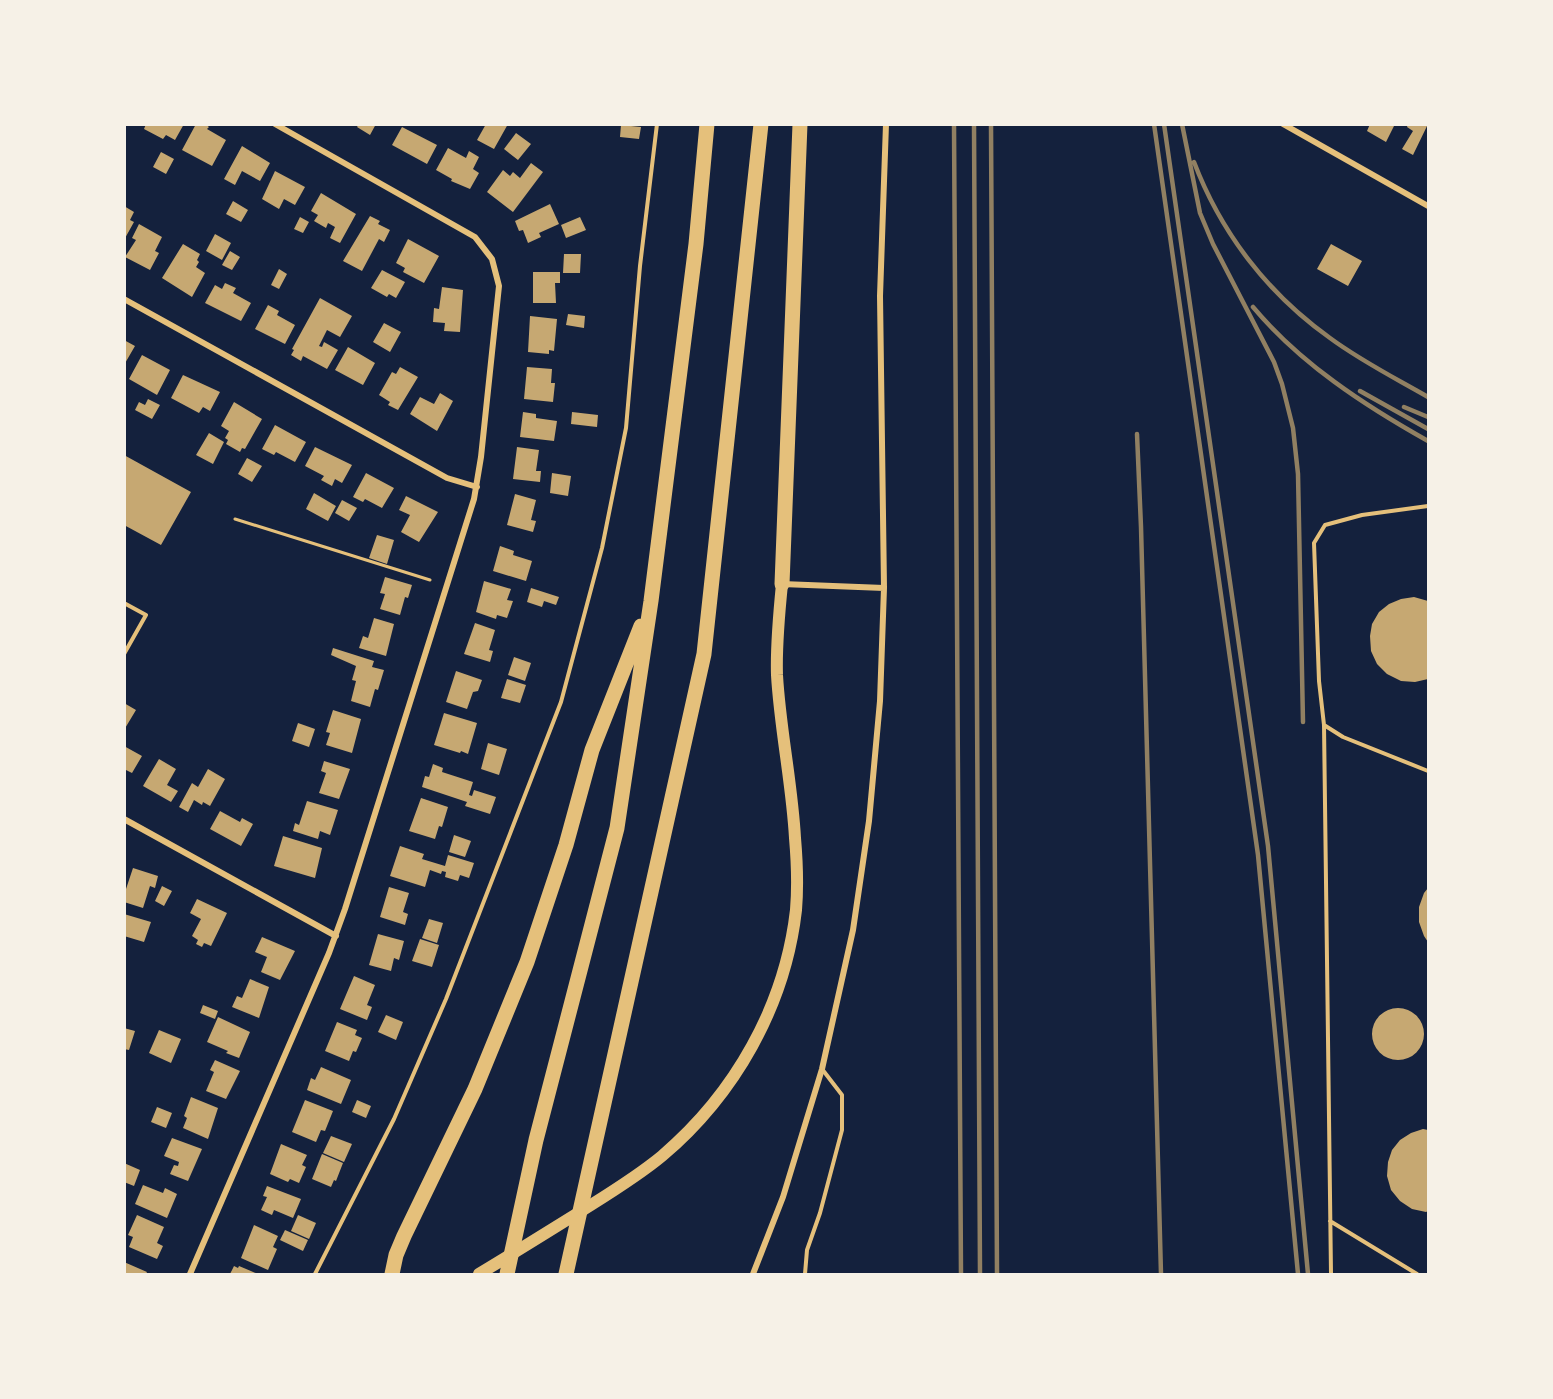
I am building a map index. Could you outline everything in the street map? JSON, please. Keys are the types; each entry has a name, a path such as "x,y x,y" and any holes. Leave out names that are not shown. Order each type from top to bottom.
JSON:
{"highway":[{"path":"507,1275 536,1140 617,828 651,601 696,244 707,124"},
{"path":"566,1275 704,654 761,124"},
{"path":"782,584 800,124"},
{"path":"392,1275 396,1255 404,1236 475,1089 526,962 566,846 592,750 651,601"}],"main road":[{"path":"479,1275 627,1182 661,1157 691,1130 735,1076 753,1046 780,980 796,910 795,836 777,674 782,584"}],"street":[{"path":"190,1275 336,936 477,487 499,286 496,268 482,243 459,226 275,124"},
{"path":"753,1275 783,1197 822,1069 853,930 869,821 880,701 884,588 880,296 886,124"},
{"path":"1283,124 1428,206"},
{"path":"124,299 447,478 477,487"},
{"path":"782,584 884,588"},
{"path":"124,819 336,936"}],"lane":[{"path":"315,1275 394,1119 441,1010 561,702 602,548 626,428 640,266 657,124"},
{"path":"1331,1275 1324,725 1319,681 1314,543 1325,525 1362,515 1428,506"},
{"path":"124,603 146,615 124,654"},
{"path":"1324,725 1343,737 1428,771"},
{"path":"805,1275 807,1250 820,1214 842,1130 842,1095 822,1069"},
{"path":"1330,1221 1417,1275"}],"path":[{"path":"235,519 430,580"}],"building":[{"path":"146,124 184,124 175,140 166,135 163,139 144,129"},
{"path":"196,124 205,124 209,127 207,129 226,140 212,166 182,150"},
{"path":"359,124 376,124 370,135 357,127"},
{"path":"486,124 508,124 494,149 477,140"},
{"path":"1370,124 1395,124 1386,142 1367,131"},
{"path":"1408,124 1428,124 1413,155 1402,149 1413,131 1407,127"},
{"path":"621,125 641,127 639,139 620,137"},
{"path":"402,127 437,145 427,164 392,145"},
{"path":"516,133 531,144 518,160 504,149"},
{"path":"242,146 270,163 260,181 242,171 235,185 224,179"},
{"path":"448,148 466,158 469,151 479,157 473,169 479,173 470,189 451,181 452,179 436,170"},
{"path":"161,152 174,159 166,174 153,167"},
{"path":"531,163 543,172 513,212 487,192 503,170 510,176 513,172 520,178"},
{"path":"275,171 305,187 295,205 284,199 279,209 262,199"},
{"path":"321,193 356,214 340,243 330,238 335,227 328,223 326,228 314,221 318,215 311,211"},
{"path":"233,201 248,210 241,222 226,214"},
{"path":"550,204 559,224 539,233 541,237 528,243 523,230 519,231 515,221"},
{"path":"124,206 134,212 130,220 134,222 124,240"},
{"path":"370,216 380,221 378,224 390,230 384,242 379,239 362,271 343,261"},
{"path":"300,217 309,222 303,233 294,229"},
{"path":"580,217 586,230 566,238 561,225"},
{"path":"139,224 162,237 155,251 159,253 150,270 125,257 136,240 132,238"},
{"path":"215,234 231,243 222,260 206,251"},
{"path":"408,239 439,256 424,283 403,272 405,268 396,263"},
{"path":"183,244 200,254 196,267 205,273 192,297 162,278"},
{"path":"1331,244 1362,261 1348,286 1317,269"},
{"path":"230,251 240,257 232,270 222,265"},
{"path":"564,254 581,254 580,273 563,273"},
{"path":"279,269 287,274 279,289 271,285"},
{"path":"382,270 405,282 396,298 389,294 387,297 371,288"},
{"path":"533,272 560,272 560,283 555,283 556,303 533,303"},
{"path":"225,283 236,288 233,293 251,303 241,321 205,303 215,285 222,289"},
{"path":"442,287 463,290 460,332 444,331 445,323 433,322 434,308 439,309"},
{"path":"320,298 352,316 340,337 327,330 319,346 322,347 324,342 338,350 327,369 303,356 301,361 291,355 294,350 292,349"},
{"path":"268,305 279,311 277,315 295,325 285,344 255,329"},
{"path":"568,314 585,316 584,328 566,325"},
{"path":"530,316 557,319 554,351 549,350 549,354 528,352"},
{"path":"384,323 401,332 390,352 373,342"},
{"path":"124,340 135,346 124,365"},
{"path":"348,347 375,363 363,385 335,370"},
{"path":"142,355 170,370 157,395 129,379"},
{"path":"400,367 418,377 398,410 388,405 390,402 379,395 392,372 396,374"},
{"path":"527,367 552,369 551,383 555,383 553,402 524,399"},
{"path":"183,375 220,392 210,411 203,407 199,413 171,398"},
{"path":"440,393 453,401 437,431 410,414 420,397 434,404"},
{"path":"148,399 160,405 152,419 135,410 139,402 145,405"},
{"path":"234,402 262,419 245,449 242,448 240,452 226,444 228,440 225,438 229,431 221,426"},
{"path":"523,412 536,414 536,418 557,421 554,441 520,437"},
{"path":"572,412 598,415 597,427 571,424"},
{"path":"275,425 306,442 295,462 276,452 274,455 262,449"},
{"path":"209,433 224,442 213,464 196,455"},
{"path":"315,447 352,465 342,483 335,479 332,486 321,480 324,476 305,466"},
{"path":"517,447 539,450 536,471 541,471 540,482 513,479"},
{"path":"124,455 191,492 161,545 124,525"},
{"path":"247,458 262,466 252,482 238,474"},
{"path":"366,473 394,488 382,508 365,499 363,502 353,497"},
{"path":"552,473 571,476 568,496 550,493"},
{"path":"314,493 336,506 328,521 306,509"},
{"path":"515,494 536,500 531,520 536,521 533,532 507,525"},
{"path":"406,496 438,512 419,542 401,532 410,515 399,510"},
{"path":"342,500 357,508 349,521 335,513"},
{"path":"377,535 394,540 387,564 369,558"},
{"path":"500,546 514,551 513,555 532,561 526,581 493,571"},
{"path":"385,577 412,585 408,598 405,597 400,615 380,609 385,594 380,593"},
{"path":"484,581 511,589 507,600 513,601 507,618 497,615 496,619 476,612"},
{"path":"531,588 559,597 556,605 544,601 542,607 527,602"},
{"path":"1414,597 1428,601 1428,679 1415,682 1401,681 1387,674 1377,664 1371,651 1370,636 1372,624 1379,612 1389,604"},
{"path":"374,618 394,624 386,656 359,648 363,636 368,638"},
{"path":"475,623 495,630 489,650 493,651 490,662 464,654"},
{"path":"333,648 374,661 372,667 384,670 370,707 351,701 356,681 352,680 356,666 331,655"},
{"path":"514,657 531,663 525,681 508,675"},
{"path":"456,671 482,680 478,691 473,692 467,709 446,702"},
{"path":"507,679 526,685 520,703 501,698"},
{"path":"124,703 136,710 124,730"},
{"path":"333,710 361,719 352,753 326,745 330,733 326,732"},
{"path":"444,713 477,723 468,754 434,745"},
{"path":"298,723 315,729 309,747 292,741"},
{"path":"488,743 507,749 499,775 481,769"},
{"path":"124,746 142,756 132,773 124,769"},
{"path":"159,759 176,769 167,785 178,791 171,802 143,786"},
{"path":"324,761 350,769 339,799 319,793 326,773 321,771"},
{"path":"433,764 443,768 442,772 473,782 469,795 472,796 474,790 496,797 490,814 465,806 467,802 422,787 425,776 429,777"},
{"path":"208,769 225,779 210,806 203,802 202,805 194,800 188,812 179,807 192,783 198,787"},
{"path":"421,798 448,807 442,827 439,826 435,839 409,831"},
{"path":"307,801 338,810 330,835 320,831 318,839 293,831 295,823 299,825"},
{"path":"220,811 240,822 242,818 253,824 241,846 210,829"},
{"path":"454,835 471,841 465,857 449,852"},
{"path":"283,836 322,848 315,878 274,866"},
{"path":"400,846 424,854 422,859 445,866 448,855 474,863 469,878 460,875 458,881 445,877 446,872 442,871 441,874 430,870 425,887 390,876"},
{"path":"133,868 158,876 155,888 150,886 143,908 124,902"},
{"path":"162,886 172,891 164,906 155,901"},
{"path":"389,887 409,893 403,912 408,914 405,925 380,917"},
{"path":"1428,888 1428,942 1419,922 1419,907"},
{"path":"197,899 227,913 211,946 204,943 202,947 196,944 198,940 192,936 201,919 190,913"},
{"path":"124,914 151,922 144,942 124,936"},
{"path":"429,919 443,923 437,943 422,938"},
{"path":"378,934 404,941 399,960 394,958 391,971 369,965"},
{"path":"262,937 295,951 280,980 261,972 267,957 255,952"},
{"path":"420,939 439,945 432,967 412,961"},
{"path":"354,976 375,985 367,1005 372,1007 367,1020 340,1009"},
{"path":"250,979 269,987 259,1018 232,1007 237,996 242,998"},
{"path":"203,1005 218,1011 215,1019 200,1013"},
{"path":"1398,1008 1408,1010 1416,1016 1422,1024 1424,1034 1422,1044 1416,1052 1408,1058 1398,1060 1388,1058 1380,1052 1374,1044 1372,1034 1374,1024 1380,1016 1388,1010"},
{"path":"386,1015 403,1022 396,1040 378,1032"},
{"path":"218,1017 250,1032 239,1058 207,1042"},
{"path":"337,1022 357,1030 355,1035 362,1038 349,1061 325,1051"},
{"path":"124,1028 135,1031 129,1050 124,1049"},
{"path":"159,1030 181,1039 171,1063 149,1053"},
{"path":"215,1060 240,1071 226,1099 206,1091 214,1072 210,1070"},
{"path":"321,1067 351,1080 341,1104 307,1090 311,1078 315,1080"},
{"path":"191,1097 218,1108 208,1139 183,1128 187,1118 184,1116"},
{"path":"305,1100 333,1111 325,1131 321,1130 316,1142 292,1132"},
{"path":"357,1100 371,1106 366,1118 352,1112"},
{"path":"157,1107 172,1113 166,1128 151,1122"},
{"path":"1423,1129 1428,1130 1428,1211 1426,1212 1412,1209 1400,1201 1391,1190 1387,1176 1392,1150 1400,1140"},
{"path":"331,1136 352,1144 344,1162 323,1153"},
{"path":"172,1138 202,1149 188,1181 170,1174 174,1165 178,1166 179,1162 164,1156"},
{"path":"281,1144 307,1155 302,1165 306,1167 299,1183 290,1179 288,1182 270,1174"},
{"path":"322,1154 343,1163 331,1187 312,1179"},
{"path":"124,1163 140,1170 134,1186 124,1182"},
{"path":"143,1185 163,1193 165,1188 177,1194 167,1218 135,1204"},
{"path":"267,1186 301,1199 293,1218 274,1210 272,1215 261,1210 267,1197 263,1196"},
{"path":"137,1215 164,1227 157,1243 163,1246 157,1259 129,1247 133,1237 128,1235"},
{"path":"298,1215 316,1223 309,1239 291,1231"},
{"path":"254,1225 278,1236 273,1247 277,1249 268,1270 241,1258"},
{"path":"285,1230 308,1240 303,1251 280,1240"},
{"path":"124,1262 147,1272 146,1274 124,1274"},
{"path":"234,1266 238,1268 239,1266 258,1274 230,1274"}],"railway":[{"path":"954,124 961,1274"},
{"path":"974,124 980,1274"},
{"path":"991,124 997,1274"},
{"path":"1154,124 1258,855 1298,1274"},
{"path":"1164,124 1268,846 1308,1274"},
{"path":"1182,124 1200,213 1213,244 1274,362 1293,428 1298,474 1303,722"},
{"path":"1194,162 1205,188 1233,237 1249,260 1286,302 1307,321 1342,346 1428,397"},
{"path":"1253,307 1292,347 1334,382 1380,413 1428,441"},
{"path":"1360,391 1428,429"},
{"path":"1404,407 1428,417"},
{"path":"1137,434 1161,1274"}]}
